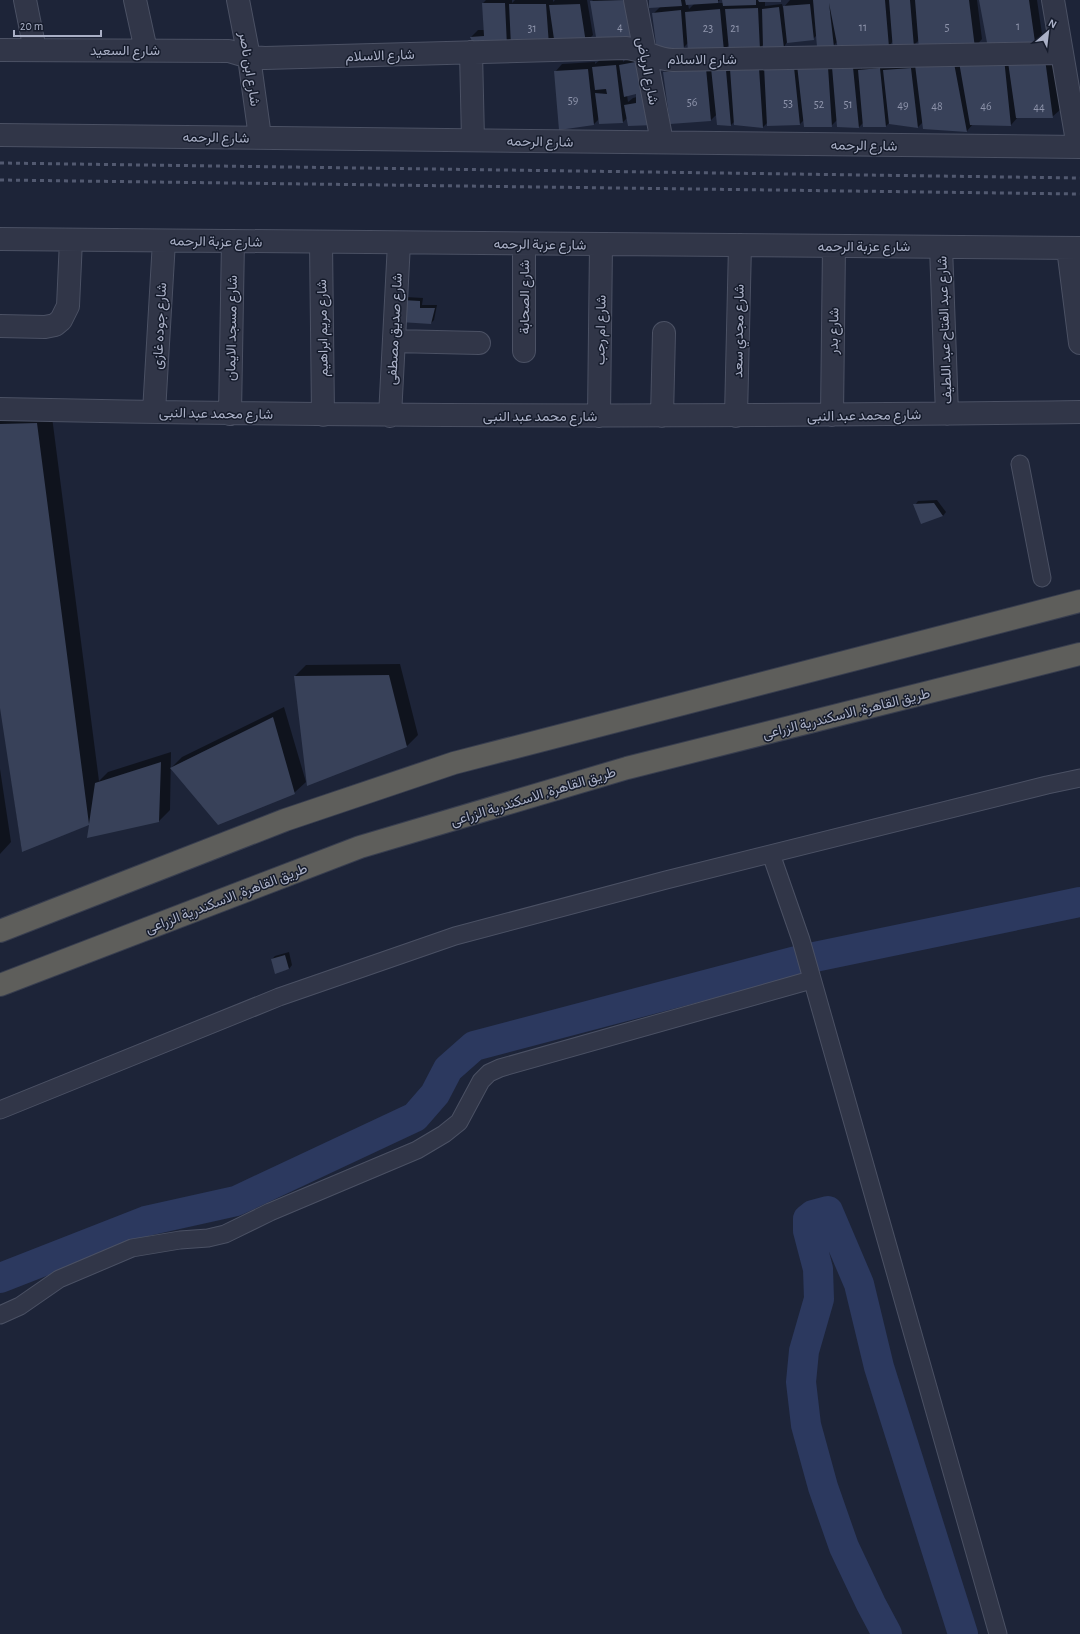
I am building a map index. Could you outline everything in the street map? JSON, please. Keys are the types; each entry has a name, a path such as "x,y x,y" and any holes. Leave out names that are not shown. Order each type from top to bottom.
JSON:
{"highway":[{"path":"0,931 285,820 454,763 1080,601"},
{"name":"طريق القاهرة, الاسكندرية الزراعى","path":"0,985 360,847 627,768 1080,654"}],"street":[{"path":"25,0 35,50"},
{"path":"135,0 146,50"},
{"name":"شارع ابن ناصر","path":"238,0 249,57 260,138"},
{"name":"شارع الرياض","path":"634,0 662,142"},
{"path":"1053,0 1062,53 1073,80 1079,147"},
{"name":"شارع الاسلام","path":"249,57 626,48 644,52 659,59 673,60 1062,53"},
{"name":"شارع السعيد","path":"0,50 230,51 249,57"},
{"path":"471,52 473,140"},
{"name":"شارع الرحمه","path":"0,135 1079,147"},
{"name":"شارع عزبة الرحمه","path":"0,240 1074,248"},
{"path":"0,326 45,327 55,324 61,320 68,306 71,240"},
{"name":"شارع جوده غازى","path":"154,412 164,241"},
{"name":"شارع مسجد الايمان","path":"230,414 233,241"},
{"name":"شارع مريم ابراهيم","path":"321,242 323,415"},
{"name":"شارع صديق مصطفى","path":"390,416 399,243"},
{"name":"شارع الصحابة","path":"524,244 524,351"},
{"name":"شارع ام رجب","path":"599,416 601,244"},
{"name":"شارع مجدي سعد","path":"736,416 740,246"},
{"name":"شارع بدر","path":"832,415 834,246"},
{"name":"شارع عبد الفتاح عبد اللطيف","path":"940,247 947,414"},
{"path":"1074,248 1080,343"},
{"path":"662,416 664,333"},
{"path":"394,341 479,343"},
{"name":"شارع محمد عبد النبى","path":"0,409 390,416 736,416 1080,412"}],"lane":[{"path":"1020,464 1042,578"},
{"path":"0,1110 279,997 455,936 771,854 1080,778"},
{"path":"771,854 801,940 811,980 998,1634"},
{"path":"0,1315 20,1306 59,1279 132,1248 180,1240 208,1238 225,1234 270,1212 417,1150 444,1134 459,1122 481,1080 489,1073 500,1068 811,980"}],"building":[{"path":"626,0 634,44 597,43 590,1"},
{"path":"649,0 681,0 682,6 649,8"},
{"path":"685,0 718,0 718,3 686,5"},
{"path":"722,0 756,0 756,5 723,6"},
{"path":"758,0 781,0 781,2 759,2"},
{"path":"813,0 885,0 889,47 838,49 829,3 834,47 817,47"},
{"path":"889,0 910,0 914,47 893,50"},
{"path":"915,0 969,0 975,48 919,50"},
{"path":"979,0 1029,0 1035,42 988,48"},
{"path":"482,3 505,3 507,46 475,47 470,37 484,36"},
{"path":"509,4 546,4 549,45 511,46"},
{"path":"580,4 586,43 555,46 549,5"},
{"path":"810,4 814,40 787,43 783,6"},
{"path":"779,7 784,48 763,48 762,9"},
{"path":"758,8 760,50 729,50 725,9"},
{"path":"720,9 724,51 688,52 685,12"},
{"path":"681,10 684,49 657,52 652,13"},
{"path":"1004,58 1011,126 970,125 959,62"},
{"path":"1045,59 1053,118 1016,118 1008,62"},
{"path":"641,61 655,125 628,126 624,105 636,103 636,94 624,97 619,65"},
{"path":"954,63 967,132 923,129 915,65"},
{"path":"616,65 623,123 599,124 595,93 607,94 606,89 595,90 592,67"},
{"path":"797,65 828,67 832,127 804,127"},
{"path":"764,66 794,67 800,125 767,126"},
{"path":"832,67 853,67 859,128 837,127"},
{"path":"706,68 711,121 670,124 663,72"},
{"path":"711,68 726,70 731,126 717,125"},
{"path":"759,68 763,128 734,125 730,69"},
{"path":"880,68 886,127 863,127 858,70"},
{"path":"911,68 918,128 889,124 883,70"},
{"path":"588,69 594,125 559,130 554,71"},
{"path":"402,300 420,301 420,308 435,308 431,324 400,322"},
{"path":"37,423 89,824 95,783 161,762 159,822 87,838 89,825 22,852 0,708 0,424"},
{"path":"934,503 943,516 921,524 913,504"},
{"path":"389,675 407,747 307,786 294,676"},
{"path":"273,717 295,794 218,825 170,768"},
{"path":"285,955 289,969 275,974 271,959"}],"waterway":[{"path":"0,1278 146,1221 236,1201 415,1117 435,1094 448,1069 474,1046 800,960 1080,902"},
{"path":"887,1634 844,1547 823,1487 806,1425 801,1382 804,1351 819,1299 818,1269 808,1231 808,1219 813,1215 828,1211 859,1284 879,1367 963,1634"}],"railway":[{"path":"0,163 1080,178"},
{"path":"0,180 1080,194"}]}
